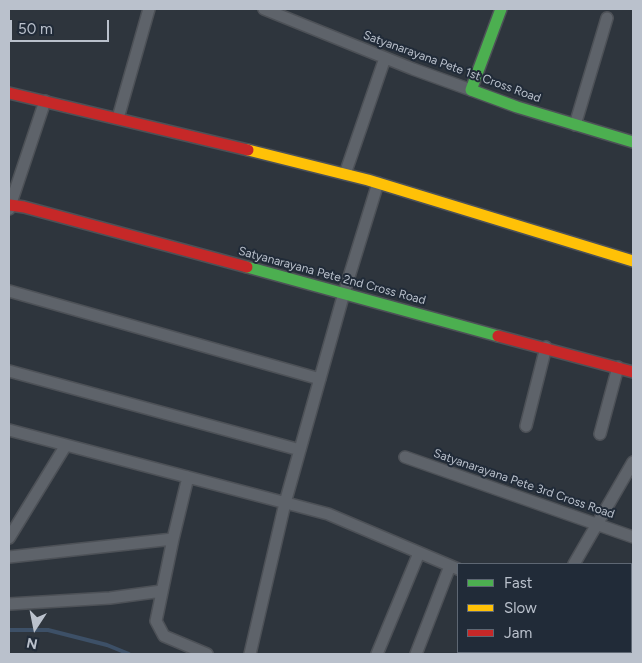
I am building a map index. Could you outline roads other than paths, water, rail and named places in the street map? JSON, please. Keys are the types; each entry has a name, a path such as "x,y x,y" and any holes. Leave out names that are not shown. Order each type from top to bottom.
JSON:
{"street":[{"path":"118,118 149,9"},
{"name":"Satyanarayana Pete 1st Cross Road","path":"264,9 385,58 517,107 633,142"},
{"path":"471,90 501,9"},
{"path":"575,125 608,18"},
{"path":"345,174 385,58"},
{"path":"9,93 345,174 633,261"},
{"path":"9,207 45,101"},
{"path":"250,654 285,503 344,293 378,183"},
{"name":"Satyanarayana Pete 2nd Cross Road","path":"9,207 24,207 633,372"},
{"path":"9,291 320,379"},
{"path":"526,426 546,347"},
{"path":"600,434 618,367"},
{"path":"9,371 300,450"},
{"path":"9,430 328,514 454,567 416,654"},
{"path":"9,538 66,445"},
{"name":"Satyanarayana Pete 3rd Cross Road","path":"405,457 633,537"},
{"path":"575,563 633,462"},
{"path":"188,477 156,621 164,636 207,654"},
{"path":"9,557 173,539"},
{"path":"376,654 419,553"},
{"path":"9,604 110,598 162,591"}],"waterway":[{"path":"9,630 48,630 107,645 129,654"}]}
